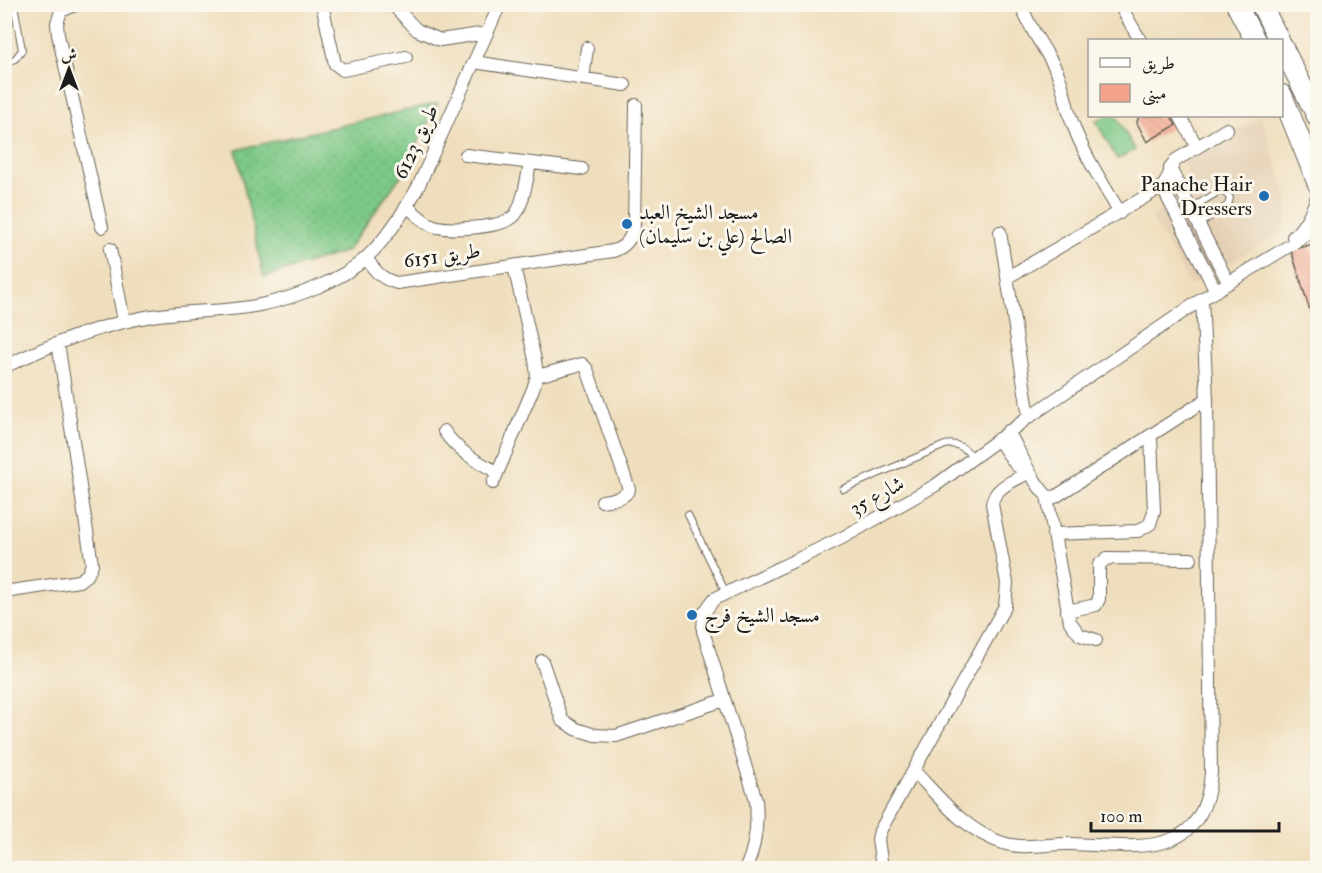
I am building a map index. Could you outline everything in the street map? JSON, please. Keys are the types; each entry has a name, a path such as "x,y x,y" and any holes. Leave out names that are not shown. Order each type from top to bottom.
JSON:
{"main road":[{"path":"1236,4 1254,39"},
{"path":"1262,4 1279,39"},
{"path":"1283,50 1317,118"},
{"path":"1299,83 1317,108"},
{"path":"1283,100 1317,184"}],"street":[{"path":"77,4 61,11 57,22 58,35 102,227"},
{"path":"322,4 335,64 343,70 406,57"},
{"path":"392,4 417,30 440,40 487,33"},
{"name":"طريق 6123","path":"366,258 386,236 418,187 500,4"},
{"path":"1021,4 1063,87 1070,118 1079,139 1120,213"},
{"path":"1121,7 1139,39"},
{"path":"583,79 586,48"},
{"path":"474,62 624,85"},
{"name":"طريق 6151","path":"366,258 376,273 386,280 397,283 621,248 628,243 634,226 636,105"},
{"path":"1181,117 1197,147"},
{"path":"1008,277 1162,188 1176,160 1227,129"},
{"path":"466,155 582,170"},
{"path":"407,206 433,226 468,227 503,222 512,218 518,210 530,164"},
{"path":"1170,168 1228,282"},
{"path":"1162,188 1216,291"},
{"name":"شارع 35","path":"1282,250 1302,229 1317,194"},
{"path":"1177,216 1190,208"},
{"path":"1186,233 1199,225"},
{"name":"شارع 35","path":"746,868 755,843 758,822 756,800 704,631 704,612 714,599 842,538 936,484 1029,417 1228,282 1317,226"},
{"path":"1000,232 1029,417"},
{"path":"110,249 124,321"},
{"path":"4,366 58,343 124,321 158,315 259,305 299,294 336,277 366,258"},
{"path":"444,431 453,444 495,478 537,376 536,360 514,266"},
{"path":"914,771 962,819 988,837 1010,844 1150,846 1173,841 1189,829 1202,813 1210,794 1211,773 1208,399 1202,300"},
{"path":"4,591 79,581 88,574 92,564 58,343"},
{"path":"537,376 582,364 587,369 629,489 622,497 602,501"},
{"path":"1047,495 1059,495 1208,399"},
{"path":"1003,435 1023,459 1028,473 1047,495 1070,622 1075,631 1096,640"},
{"path":"1053,534 1138,531 1150,524 1154,511 1151,437"},
{"path":"882,868 878,835 1005,606 1007,583 992,504 996,492 1028,473"},
{"path":"1067,611 1096,605 1099,599 1099,565 1107,558 1191,559"},
{"path":"542,661 562,720 576,729 595,735 616,736 724,700"}],"lane":[{"path":"4,63 15,60 22,50 14,4"},
{"path":"1190,208 1220,191 1228,194 1230,198 1228,205 1199,225"},
{"path":"843,489 952,443 964,448 973,457"},
{"path":"688,515 726,593"}],"shaded area":[{"path":"1261,117 1288,198 1285,230 1191,286 1151,217 1193,187 1182,162"}],"green space":[{"path":"438,103 402,174 347,251 264,277 236,150"},
{"path":"1104,117 1117,117 1135,150 1117,159 1096,121"}],"building":[{"path":"1172,117 1176,125 1147,142 1137,123 1138,118"},
{"path":"1310,245 1318,267 1317,333 1291,250"}],"place":[{"name":"Panache Hair Dressers","path":"1264,196"},
{"name":"مسجد الشيخ العبد الصالح (علي بن سليمان)","path":"627,224"},
{"name":"مسجد الشيخ فرج","path":"692,615"}]}
